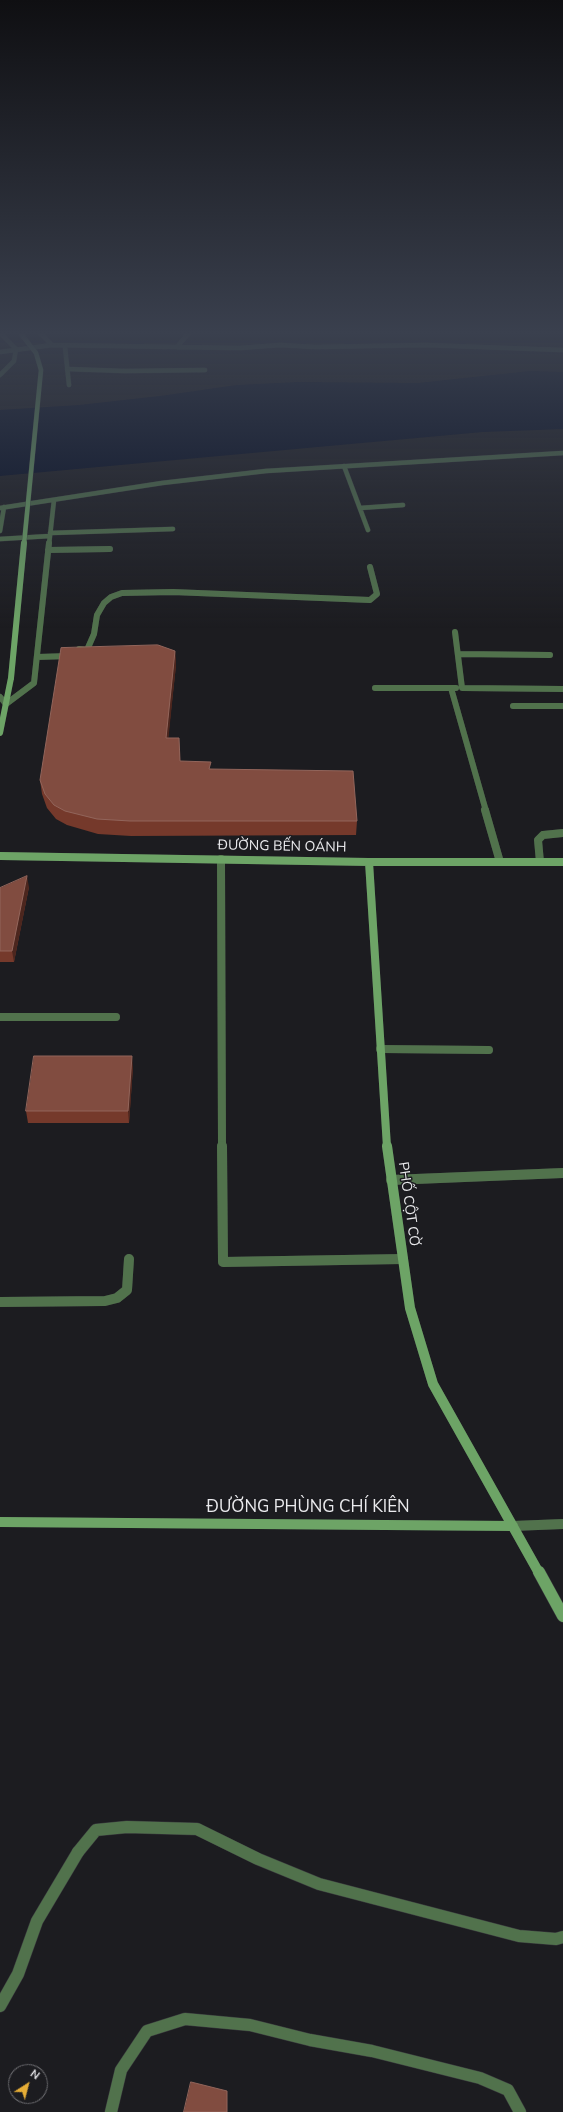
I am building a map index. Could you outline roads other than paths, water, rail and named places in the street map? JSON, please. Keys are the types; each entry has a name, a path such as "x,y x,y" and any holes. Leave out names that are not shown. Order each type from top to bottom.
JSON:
{"street":[{"path":"0,733 11,678 36,433"},
{"path":"0,531 2,507 210,477 344,466 563,453"},
{"path":"344,466 368,530"},
{"path":"6,704 34,683 54,500"},
{"path":"360,508 403,505"},
{"path":"0,538 173,529"},
{"path":"48,550 110,549"},
{"path":"37,657 69,657 71,649 87,650 94,634 97,615 104,603 111,597 122,594 173,592 370,600 377,594 370,567"},
{"path":"454,632 462,688"},
{"path":"458,654 550,655"},
{"path":"375,688 563,689"},
{"path":"451,688 500,862"},
{"path":"0,697 6,704"},
{"path":"513,706 563,706"},
{"path":"540,862 538,840 543,835 563,833"},
{"name":"ĐƯỜNG BẾN OÁNH","path":"0,856 369,862 563,862"},
{"path":"221,859 223,1262 403,1259"},
{"name":"PHỐ CỘT CỜ","path":"369,862 386,1140 410,1308 434,1384 513,1526"},
{"path":"0,1017 116,1017"},
{"path":"380,1049 489,1050"},
{"path":"392,1180 563,1173"},
{"path":"0,1302 105,1301 117,1298 127,1290 129,1259"},
{"name":"ĐƯỜNG PHÙNG CHÍ KIÊN","path":"0,1522 513,1526"},
{"path":"563,1524 513,1526 563,1616"},
{"path":"0,2006 18,1974 37,1921 78,1852 96,1830 127,1827 197,1829 319,1884 519,1936 556,1939 563,1938"},
{"path":"111,2112 121,2070 147,2031 185,2019 250,2025 310,2040 372,2051 480,2078 508,2090 520,2112"}],"water":[{"path":"0,433 477,433 0,476"}]}
